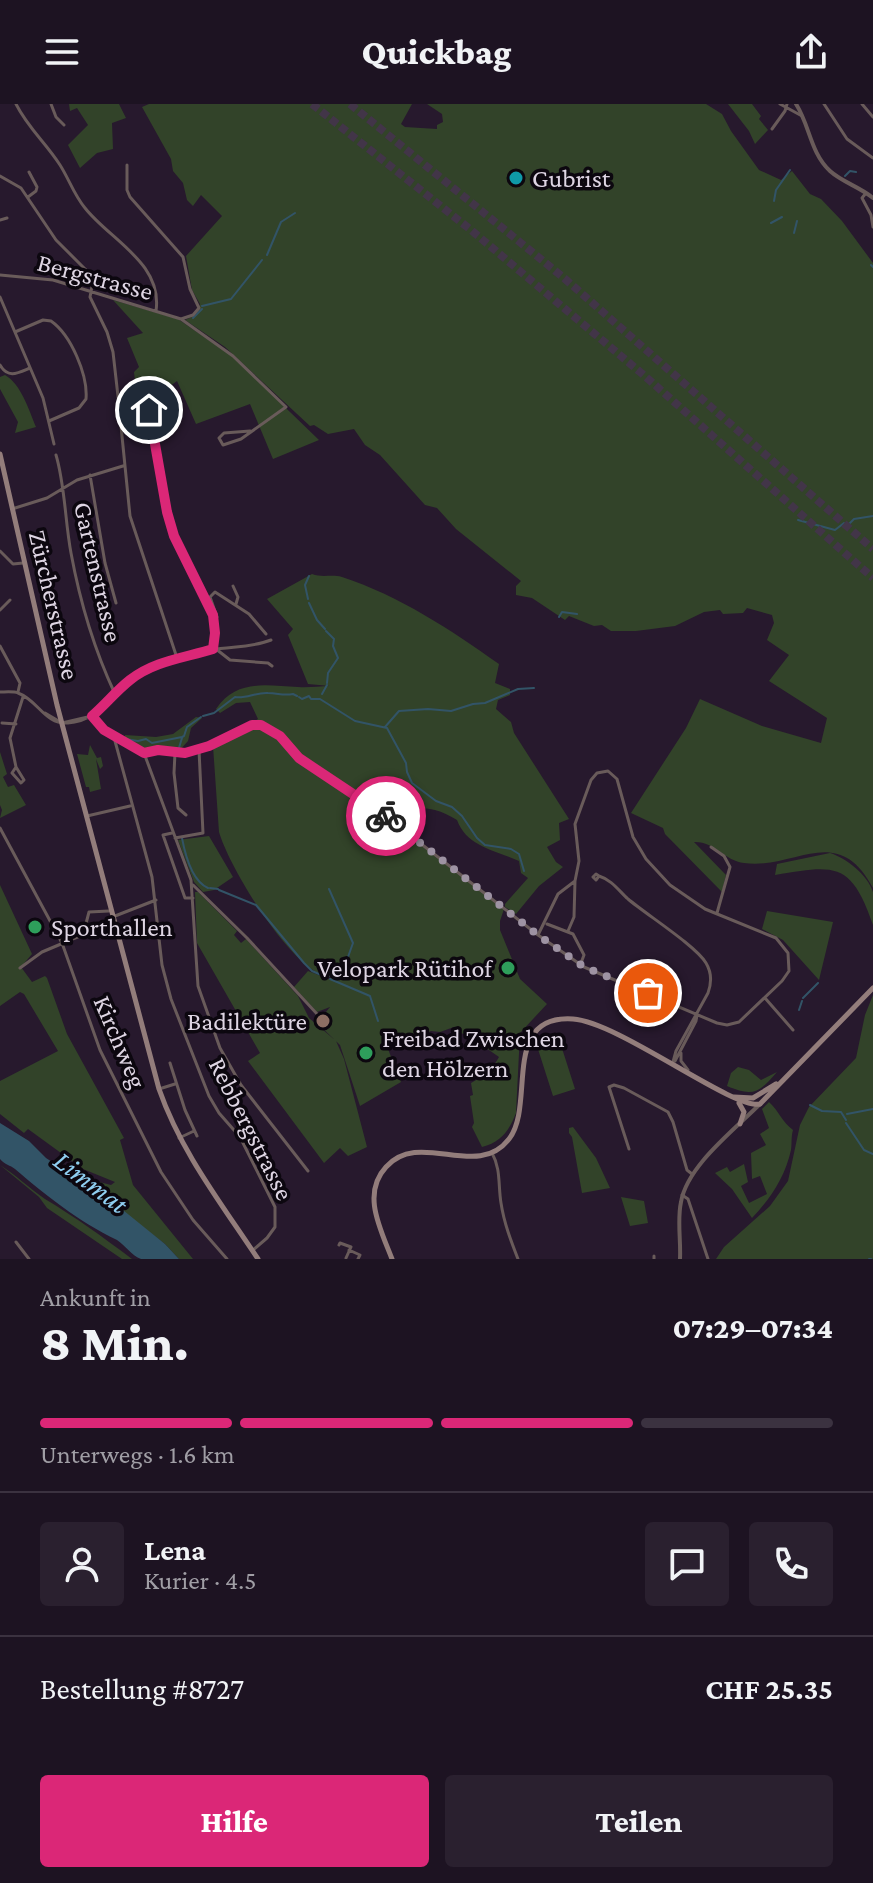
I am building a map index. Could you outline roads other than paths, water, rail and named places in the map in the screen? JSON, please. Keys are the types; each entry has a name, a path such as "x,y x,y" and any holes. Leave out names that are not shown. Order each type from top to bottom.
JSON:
{"main road":[{"name":"Zürcherstrasse","path":"0,454 64,733 159,1089 179,1138 199,1173 255,1254"},
{"path":"64,733 70,724"},
{"path":"392,1259 374,1202 376,1184 386,1166 400,1156 416,1151 471,1157 492,1153 509,1139 517,1123 524,1054 532,1038 544,1027 568,1019 584,1021 672,1062 750,1106 760,1104 873,988"},
{"path":"732,1097 753,1098 781,1082"},
{"path":"732,1097 744,1110 740,1124"},
{"path":"753,1098 760,1104"}],"street":[{"path":"16,104 29,128 60,166 87,211 131,251 145,269 155,289 156,311"},
{"path":"51,104 56,117 64,125"},
{"path":"780,104 802,116"},
{"path":"796,104 824,164 834,175 873,198"},
{"path":"824,104 847,139 873,158"},
{"path":"862,104 873,117"},
{"path":"772,129 787,106"},
{"path":"127,165 130,197 185,260 188,283 199,308 193,315 181,319"},
{"path":"0,166 1,176 14,182 28,197 56,240 91,275 90,297 113,352 120,414"},
{"path":"28,197 37,187 29,172"},
{"path":"866,193 862,198 873,227"},
{"path":"0,220 7,218"},
{"name":"Bergstrasse","path":"0,275 45,278 181,319 233,356 286,407 250,431"},
{"path":"0,297 31,368 54,444"},
{"path":"15,332 43,320 51,321 64,335 76,356 86,399 79,408 49,421"},
{"path":"0,365 12,375 31,368"},
{"path":"148,405 171,525 183,558 210,607 214,623 214,649"},
{"path":"121,426 132,526 177,658"},
{"path":"250,431 228,444 220,443 219,438 224,433 250,431"},
{"name":"Gartenstrasse","path":"56,455 82,606 115,694"},
{"path":"12,509 37,503 90,475 123,466"},
{"path":"90,475 105,563 116,603"},
{"path":"0,551 13,564 23,563"},
{"path":"233,586 238,597 236,604"},
{"path":"214,623 217,617 210,597 219,592 249,614 266,634"},
{"path":"0,610 10,600"},
{"path":"0,692 18,692 47,714 70,724 92,716 143,671 214,649 252,647 271,640"},
{"path":"0,646 20,683 18,692"},
{"path":"214,649 230,660 268,663 272,666"},
{"path":"16,767 10,738 23,697"},
{"path":"47,714 57,705"},
{"path":"62,723 92,716"},
{"path":"92,716 104,730 144,753 199,749 252,725 265,727 280,736 299,758 370,804 538,935 584,967 723,1025 741,1020 789,971 790,959 776,938 683,897 653,867 633,837 615,775 604,770 591,780 575,824 579,852 574,917 568,931"},
{"path":"2,723 16,724"},
{"name":"Rebbergstrasse","path":"116,738 130,806 156,900 162,965 178,1019 209,1096 240,1137 275,1207 275,1227 255,1254"},
{"path":"175,838 203,833 199,749"},
{"path":"144,753 193,885 198,986 220,1048 241,1085 308,1171"},
{"path":"175,753 178,806 186,815"},
{"path":"87,816 130,806"},
{"name":"Kirchweg","path":"0,828 62,944 100,1050 161,1172 193,1220 227,1259"},
{"path":"173,833 163,835 185,898 193,898"},
{"path":"711,847 724,856 730,867 717,914"},
{"path":"599,876 608,879 706,963 711,984 682,1049 672,1062"},
{"path":"538,935 558,894 575,881"},
{"path":"193,885 318,1015"},
{"path":"20,968 42,952 83,935 89,912 112,914 156,900"},
{"path":"545,924 573,934 583,951 581,963"},
{"path":"765,998 793,1030"},
{"path":"672,1062 697,1015"},
{"path":"682,1049 681,1061 690,1073"},
{"path":"660,1057 670,1056 676,1051"},
{"path":"170,1063 175,1084 197,1136"},
{"path":"159,1089 175,1084"},
{"path":"629,1149 609,1087 617,1085 668,1112 685,1167 692,1174"},
{"path":"680,1259 682,1195 692,1174 760,1104"},
{"path":"179,1138 195,1131"},
{"path":"492,1153 498,1166 505,1225 518,1259"},
{"path":"682,1195 688,1199 708,1259"},
{"path":"16,1242 29,1259"},
{"path":"339,1245 351,1247 347,1254 357,1259"}],"water":[{"name":"Limmat","path":"0,1123 29,1141 46,1158 81,1181 94,1194 113,1202 179,1259 138,1258 117,1240 75,1216 4,1163 0,1159"}],"waterway":[{"path":"774,201 776,190 790,170"},
{"path":"845,176 850,171 856,172"},
{"path":"267,255 281,222 295,213"},
{"path":"771,223 782,217"},
{"path":"794,233 797,221"},
{"path":"202,306 231,299 262,260"},
{"path":"193,318 202,309"},
{"path":"850,523 854,519 873,516"},
{"path":"798,520 835,530 844,523"},
{"path":"308,599 305,585 309,576"},
{"path":"309,603 325,629"},
{"path":"559,617 562,612 577,614"},
{"path":"326,631 334,639 333,646 338,658 328,673 327,683"},
{"path":"322,694 327,685"},
{"path":"385,727 399,711 451,711 485,703 518,689 534,688"},
{"path":"203,716 214,713 235,697 264,693 297,696"},
{"path":"299,697 320,699 355,721 387,728 406,763 412,783 436,801 452,807 485,845 511,849 519,854 524,871"},
{"path":"125,739 146,739 152,743 182,737 187,727 201,717"},
{"path":"178,751 182,738"},
{"path":"182,838 194,873 208,888"},
{"path":"210,888 218,889"},
{"path":"219,890 256,905 304,963 312,971 326,977 344,968 353,943 329,889"},
{"path":"330,979 370,996 378,1021"},
{"path":"803,998 818,983"},
{"path":"799,1010 802,1001"},
{"path":"810,1105 822,1111 841,1112 846,1120"},
{"path":"847,1114 873,1109"},
{"path":"846,1123 864,1150 873,1154"}],"tunnel":[{"path":"312,104 471,230 646,377 873,578"},
{"path":"350,104 564,278 873,549"}],"place":[{"name":"Gubrist","path":"516,178"},
{"name":"Sporthallen","path":"35,927"},
{"name":"Velopark Rütihof","path":"508,968"},
{"name":"Badilektüre","path":"323,1021"},
{"name":"Freibad Zwischen den Hölzern","path":"366,1053"}]}
